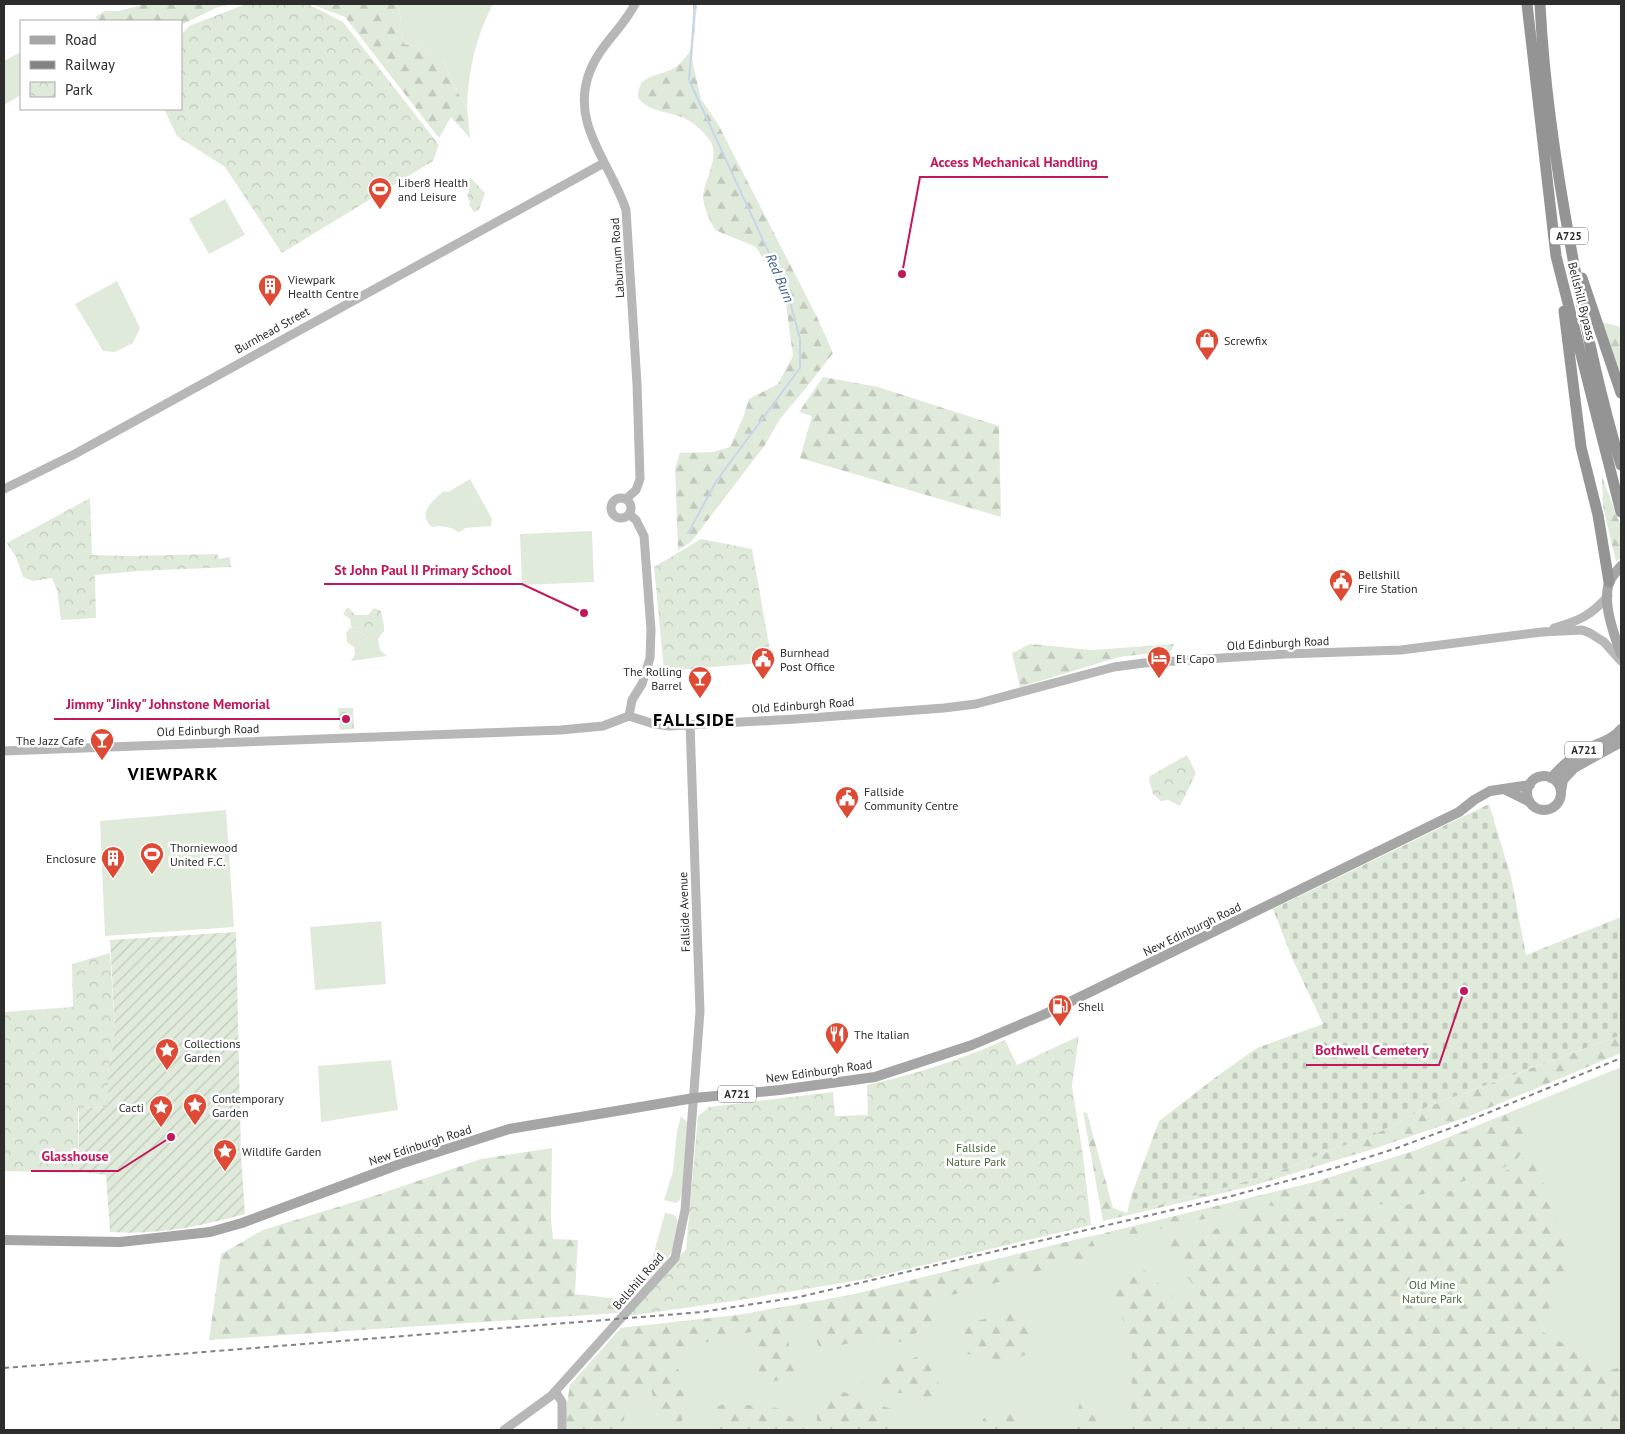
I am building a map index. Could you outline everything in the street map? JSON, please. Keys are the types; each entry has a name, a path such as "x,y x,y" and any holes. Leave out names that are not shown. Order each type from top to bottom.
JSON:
{"highway":[{"name":"Bellshill Bypass","path":"1527,4 1556,256 1621,512"},
{"name":"Bellshill Bypass","path":"1540,4 1543,49 1557,171 1585,329 1609,426 1621,465"},
{"path":"1570,241 1621,393"},
{"name":"A725","path":"1556,256 1581,447 1598,515 1609,582"}],"main road":[{"name":"Laburnum Road","path":"629,514 625,518 619,518 611,510 612,503 616,499 626,499 636,490 640,479 639,412 626,210 620,192 590,135 586,120 585,90 590,71 600,52 635,4"},
{"name":"Burnhead Street","path":"4,489 73,455 604,163"},
{"path":"626,499 631,506 629,514 636,520 644,536 651,630 650,658 642,684 632,700 629,716"},
{"path":"1621,566 1609,582 1608,596 1614,636 1621,654"},
{"name":"Old Edinburgh Road","path":"1542,632 1585,616 1596,610 1608,596"},
{"name":"Old Edinburgh Road","path":"4,751 560,730 603,726 629,716 654,724 669,726 944,708 976,704 1114,667 1285,654 1401,650 1542,632 1582,630 1604,642 1621,661"},
{"name":"Fallside Avenue","path":"690,724 700,1011 694,1098"},
{"name":"New Edinburgh Road","path":"4,1240 120,1242 210,1232 242,1223 400,1164 509,1130 694,1098 780,1090 875,1077 972,1046 1043,1015 1459,812 1474,800 1490,791 1530,785 1538,778 1544,776 1551,778 1562,766 1581,752 1604,741 1621,729"},
{"name":"A721","path":"1561,795 1563,780 1574,768 1621,742"},
{"path":"1504,789 1530,802 1538,809 1548,809 1558,803 1561,795 1558,784 1551,778"},
{"path":"1530,785 1528,795 1530,802"},
{"name":"Bellshill Road","path":"504,1430 551,1396 674,1258 685,1210 694,1098"},
{"path":"555,1391 562,1402 562,1430"}],"green space":[{"path":"146,4 230,4 216,8 182,25 182,20 100,20 95,17 105,11 118,11"},
{"path":"246,4 308,4 343,22 439,145 433,161 282,253 225,167 177,136 164,110 182,110 182,34 189,26"},
{"path":"311,4 396,4 399,8 404,44 417,47 438,63 444,62 454,86 467,108 470,138 451,117 439,138 345,17"},
{"path":"396,4 493,4 474,54 467,108 454,86 444,62 438,64 417,47 404,44 399,8"},
{"path":"693,4 697,4 692,59 701,99 718,124 818,319 833,353 780,419 765,445 691,542 678,550 675,468 680,453 713,452 730,447 749,399 778,384 793,356 786,304 774,277 756,247 715,230 706,210 703,198 714,153 709,139 689,121 680,116 654,109 638,98 639,89 643,82 677,66 689,53 692,41"},
{"path":"20,53 20,96 4,105 4,61"},
{"path":"471,178 485,193 479,210 474,212 469,205 470,201 467,197 469,191 466,185"},
{"path":"225,199 245,235 209,254 189,219"},
{"path":"117,281 140,328 133,343 115,352 103,351 75,304"},
{"path":"1602,322 1621,327 1621,383"},
{"path":"823,377 878,387 999,426 1001,517 800,458 812,416 799,412"},
{"path":"1602,477 1621,526 1621,557 1616,562 1603,506"},
{"path":"470,479 492,519 491,526 465,528 458,532 445,527 432,527 427,522 426,517 426,512 431,503 444,491 448,492"},
{"path":"90,498 92,555 217,554 219,559 230,557 231,567 95,575 96,618 61,620 57,590 52,578 33,581 23,577 16,557 7,543"},
{"path":"592,531 594,582 522,585 520,534"},
{"path":"701,539 752,549 772,662 664,671 654,567"},
{"path":"347,608 355,615 368,615 374,608 381,611 384,626 372,641 360,632 352,631 350,619 343,614"},
{"path":"384,626 384,631 378,639 380,650 387,656 351,661 355,654 354,647 347,642 346,633 351,627 352,631 360,632 372,641"},
{"path":"1030,644 1092,650 1174,644 1171,651 1119,657 1020,687 1012,653"},
{"path":"338,708 353,708 354,729 340,730"},
{"path":"1187,755 1196,773 1180,806 1168,800 1161,801 1153,794 1149,780 1150,776"},
{"path":"1489,804 1511,877 1526,955 1621,917 1621,1035 1429,1106 1366,1139 1335,1148 1291,1167 1224,1188 1127,1213 1131,1196 1159,1121 1257,1048 1323,1024 1292,958 1273,909"},
{"path":"226,810 234,927 105,936 100,821"},
{"path":"381,921 386,984 315,990 310,927"},
{"path":"236,932 241,1155 245,1214 178,1229 128,1233 110,1232 106,1175 79,1172 79,1108 108,1107 108,1073 115,1031 110,940"},
{"path":"110,953 115,1031 108,1073 109,1107 78,1108 79,1173 4,1171 4,1012 73,1007 72,964"},
{"path":"1621,1035 1621,1053 1465,1118 1373,1149 1252,1186 1103,1221 1083,1112 1087,1113 1113,1208 1127,1213 1224,1188 1291,1167 1335,1148 1366,1139 1429,1106"},
{"name":"Fallside Nature Park","path":"1079,1036 1072,1086 1091,1225 866,1279 628,1316 686,1249 698,1116 709,1107 833,1092 835,1116 868,1115 867,1085 937,1066 1005,1040 1017,1065"},
{"path":"391,1060 398,1110 321,1122 318,1066"},
{"name":"Old Mine Nature Park","path":"1621,1067 1621,1430 567,1430 566,1411 570,1385 621,1328 738,1315 851,1295 1315,1182 1417,1150"},
{"path":"1517,1110 1530,1143 1514,1162 1499,1170 1404,1200 1331,1214 1266,1205 1110,1240 1105,1233 1315,1182 1417,1150"},
{"path":"681,1116 689,1124 682,1192 680,1200 676,1203 664,1200 673,1171 677,1131"},
{"path":"552,1148 551,1219 553,1239 578,1240 575,1294 628,1300 618,1313 209,1340 221,1254 263,1230 380,1194 481,1159"},
{"path":"1532,1150 1570,1261 1539,1330 1611,1370 1621,1367 1621,1430 1131,1430 1132,1350 1112,1285 1139,1265 1173,1297 1208,1305 1160,1240 1198,1237 1257,1211 1339,1219 1420,1202 1516,1167 1525,1154"},
{"path":"665,1213 674,1215 677,1220 675,1243 667,1260 645,1284"},
{"path":"1090,1236 1095,1247 1093,1256 933,1300 938,1319 902,1342 867,1339 820,1350 811,1324 785,1329 797,1375 760,1385 755,1331 680,1348 659,1370 678,1369 685,1384 682,1423 658,1428 650,1380 625,1407 624,1420 620,1430 567,1430 566,1411 570,1385 621,1328 738,1315 851,1295"},
{"path":"1024,1311 1030,1339 1030,1353 1004,1363 960,1352 961,1324"},
{"path":"929,1352 939,1366 937,1414 902,1393 883,1393 862,1383 864,1376"},
{"path":"838,1390 894,1410 896,1425 891,1430 816,1430 818,1403 826,1393"},
{"path":"1081,1399 1103,1430 1072,1430"},
{"path":"727,1403 777,1408 796,1420 806,1430 723,1430 717,1428 712,1419 712,1408"},
{"path":"1009,1405 1019,1419 1017,1430 982,1430 983,1419"}],"waterway":[{"name":"Red Burn","path":"688,533 717,480 800,368 800,339 788,294 689,80 695,4"}],"railway":[{"path":"4,1368 702,1312 799,1297 1228,1197 1338,1167 1451,1128 1621,1058"}],"place":[{"name":"Liber8 Health and Leisure","path":"380,210"},
{"name":"Access Mechanical Handling","path":"902,274"},
{"name":"Viewpark Health Centre","path":"270,307"},
{"name":"Screwfix","path":"1207,361"},
{"name":"Bellshill Fire Station","path":"1341,602"},
{"name":"St John Paul II Primary School","path":"584,613"},
{"name":"El Capo","path":"1159,679"},
{"name":"Burnhead Post Office","path":"763,680"},
{"name":"The Rolling Barrel","path":"700,699"},
{"name":"Jimmy \"Jinky\" Johnstone Memorial","path":"346,719"},
{"name":"The Jazz Cafe","path":"102,761"},
{"name":"Fallside Community Centre","path":"847,819"},
{"name":"Thorniewood United F.C.","path":"152,875"},
{"name":"Enclosure","path":"113,879"},
{"name":"Bothwell Cemetery","path":"1464,991"},
{"name":"Shell","path":"1060,1027"},
{"name":"The Italian","path":"837,1055"},
{"name":"Collections Garden","path":"167,1071"},
{"name":"Contemporary Garden","path":"195,1126"},
{"name":"Cacti","path":"161,1128"},
{"name":"Glasshouse","path":"171,1137"},
{"name":"Wildlife Garden","path":"225,1172"}],"district":[{"name":"FALLSIDE","path":"694,719"},
{"name":"VIEWPARK","path":"173,773"}]}
